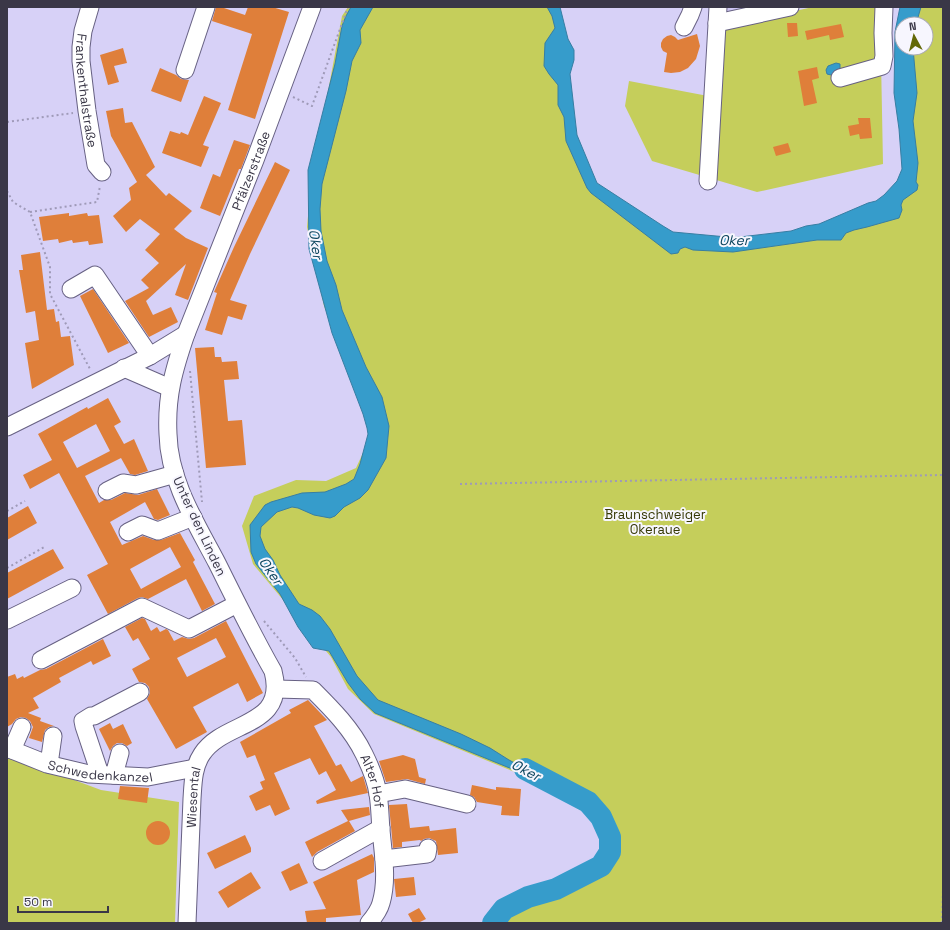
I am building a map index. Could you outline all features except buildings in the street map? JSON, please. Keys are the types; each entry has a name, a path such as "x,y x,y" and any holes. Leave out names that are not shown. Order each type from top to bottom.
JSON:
{"street":[{"name":"Frankenthalstraße","path":"90,7 83,30 81,61 96,166 102,172"},
{"path":"185,70 206,7"},
{"name":"Pfälzerstraße","path":"186,334 253,168 312,7"},
{"path":"684,27 693,7"},
{"path":"708,181 718,15 790,7"},
{"path":"840,78 882,66 884,56 884,7"},
{"path":"71,288 95,275 150,356"},
{"path":"7,427 150,356 186,334"},
{"name":"Unter den Linden","path":"186,334 170,388 168,408 168,435 170,453 175,474 198,511 237,604 273,671 276,681 276,689"},
{"path":"124,368 170,388"},
{"path":"107,490 123,483 136,485 175,474"},
{"path":"128,532 142,525 158,531 198,511"},
{"path":"7,620 72,588"},
{"path":"41,660 142,606 189,629 237,604"},
{"path":"276,689 313,690"},
{"name":"Wiesental","path":"186,923 195,768 202,753 211,744 256,718 268,709 273,701 276,689"},
{"name":"Alter Hof","path":"313,690 335,712 358,743 370,767 378,794 384,859 384,886 381,902 376,914 368,923"},
{"path":"107,775 84,726 84,721 91,716 94,716 140,692"},
{"path":"10,750 22,727"},
{"path":"49,764 53,736"},
{"name":"Schwedenkanzel","path":"10,750 49,764 88,774 148,777 195,768"},
{"path":"107,775 120,753"},
{"path":"378,794 405,789 467,804"},
{"path":"322,861 381,828"},
{"path":"384,859 427,854 428,848"}],"path":[{"path":"281,91 312,106 348,7"},
{"path":"7,122 87,111"},
{"path":"7,191 13,202 30,212 98,202 102,172"},
{"path":"30,212 50,267 50,294 97,382"},
{"path":"189,365 198,511"},
{"path":"460,484 943,475"},
{"path":"7,511 25,501"},
{"path":"7,568 46,546"},
{"path":"262,620 295,658 313,690"},
{"path":"942,923 943,888"}],"shaded area":[{"path":"723,7 765,7 724,16"}],"green space":[{"name":"Braunschweiger Okeraue","path":"348,7 556,7 574,135 594,183 669,235 738,241 812,230 881,206 907,175 899,56 934,56 934,16 904,16 908,7 943,7 943,923 488,923 509,896 556,887 598,864 606,852 599,821 517,773 374,714 348,689 331,657 253,564 242,526 254,496 296,480 326,481 356,468 374,429 324,306 307,227 311,183 342,16"},
{"path":"813,7 880,7 883,164 757,192 652,161 625,106 629,81 708,96 714,29"},
{"path":"7,755 101,790 179,802 175,923 7,923"}],"water":[{"path":"351,7 373,7 360,30 361,43 352,61 346,91 322,184 320,209 321,231 327,261 336,285 342,310 366,367 382,397 389,426 386,458 368,490 360,498 344,507 335,516 330,518 314,515 292,507 277,512 261,527 260,536 265,549 299,604 312,610 320,616 330,629 357,676 378,700 461,734 490,748 509,760 588,802 517,771 375,713 360,699 348,683 329,651 313,648 298,627 280,594 256,564 251,552 250,525 265,505 302,493 325,492 346,484 354,479 360,464 368,434 363,414 332,333 309,249 308,170 335,64 342,26"},
{"path":"547,7 560,7 568,39 574,50 574,60 570,74 577,135 597,183 673,232 740,237 791,231 806,226 819,224 876,201 884,195 897,181 902,169 899,129 894,93 895,56 914,56 917,93 913,121 918,163 916,182 918,185 917,190 903,200 899,218 846,233 841,240 817,240 733,252 693,250 685,247 680,249 678,253 671,254 591,193 587,188 566,141 564,117 558,105 558,85 544,66 545,43 555,28 552,16"},
{"path":"900,7 921,7 918,16 898,16"},
{"path":"836,63 840,64 840,68 836,74 827,74 826,70 828,66"}],"waterway":[{"name":"Oker","path":"493,923 504,909 528,897 556,889 601,866 610,852 610,837 601,817 588,802 525,769"}]}
